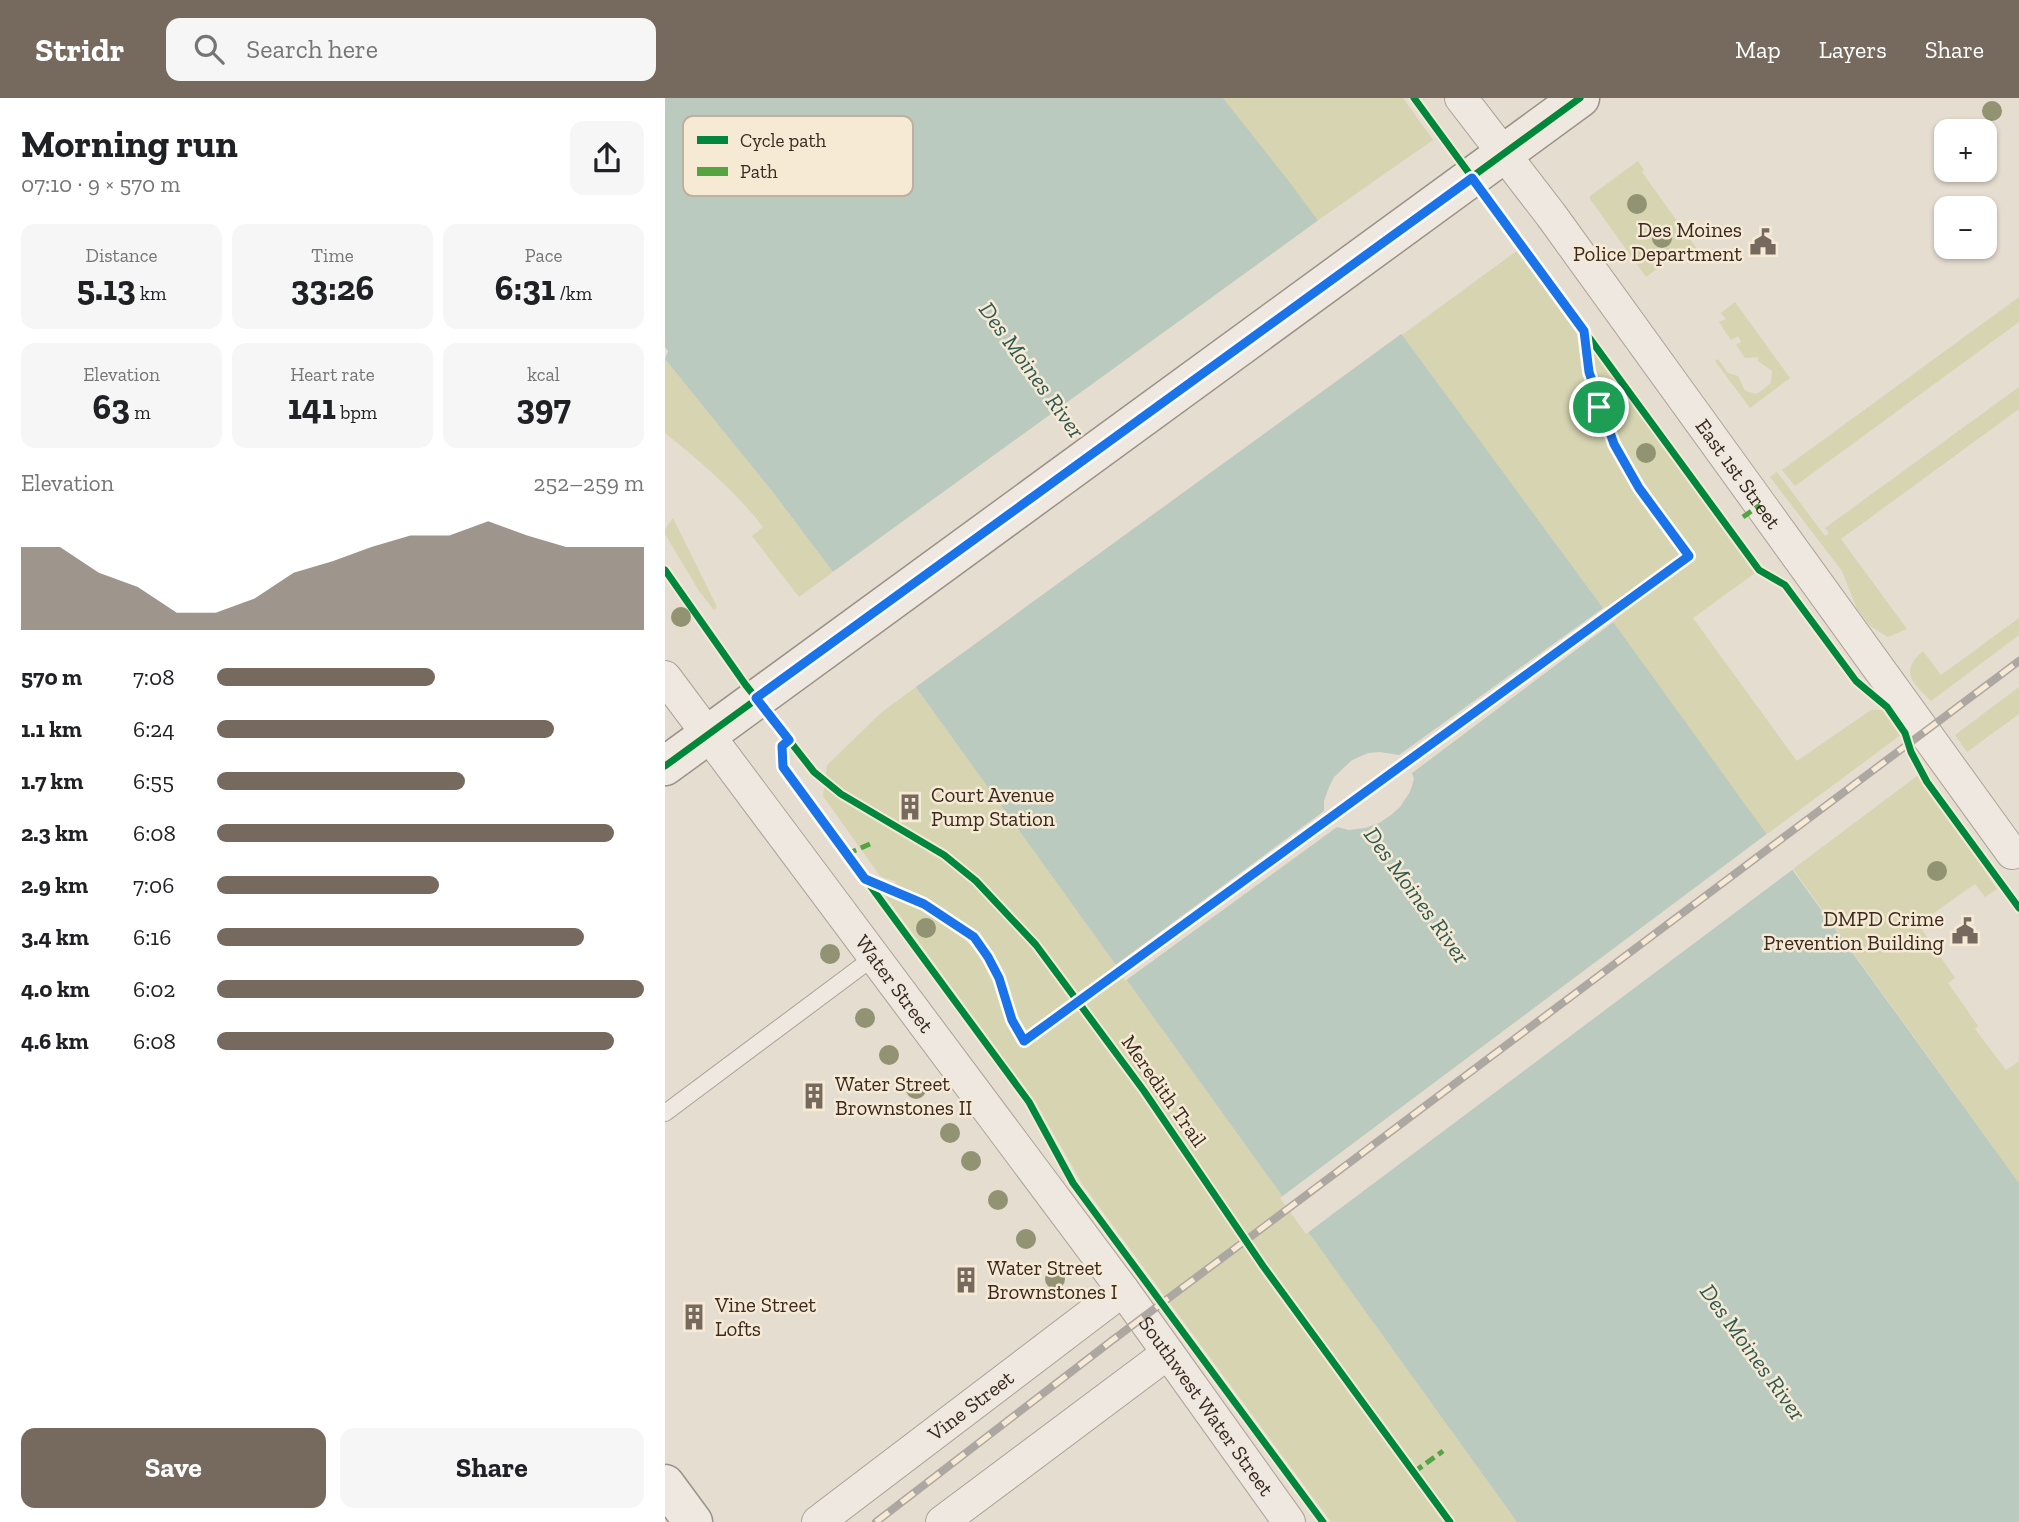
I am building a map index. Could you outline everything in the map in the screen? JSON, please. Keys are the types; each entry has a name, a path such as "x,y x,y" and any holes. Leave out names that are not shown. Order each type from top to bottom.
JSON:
{"street":[{"name":"East 1st Street","path":"1461,98 1551,215 2012,853"},
{"path":"665,766 1580,98"},
{"name":"Water Street","path":"665,677 1123,1290"},
{"name":"Southwest Water Street","path":"1123,1290 1289,1522"},
{"name":"Vine Street","path":"818,1522 1123,1290"},
{"path":"942,1522 1168,1353"},
{"path":"665,1485 693,1522"}],"lane":[{"path":"665,1113 874,957"}],"shaded area":[{"path":"1223,98 1403,98 1433,140 1317,221"},
{"path":"1638,161 1644,170 1642,172 1697,249 1682,260 1677,254 1646,277 1590,199 1590,196"},
{"path":"1522,247 1759,570 1693,618 1797,761 1871,710 1885,710 1902,734 1766,835 1402,335"},
{"path":"2019,297 2019,322 1795,486 1782,470"},
{"path":"1735,302 1790,378 1750,408 1715,361 1718,359 1728,373 1738,376 1745,391 1757,394 1771,383 1772,371 1758,361 1758,357 1745,358 1736,345 1741,342 1738,336 1731,340 1719,322 1726,319 1721,313"},
{"path":"665,359 772,491 833,572 799,597 752,536 763,527 717,477 665,433"},
{"path":"2019,387 2019,409 1841,539 1907,629 1888,637 1870,626 1857,609 1842,571 1770,477 1777,472 1825,536 1829,533 1825,528"},
{"path":"673,518 717,607 714,610 699,591 665,534 665,529"},
{"path":"2019,618 2019,635 1931,701 1911,678 1911,665 1923,651 1941,675"},
{"path":"916,687 1517,1522 1331,1522 1083,1185 1035,1101 886,897 885,895 889,897 896,882 880,876 823,796 827,765 882,712"},
{"path":"2019,687 2019,714 1967,752 1955,735"},
{"path":"1921,773 1988,867 1984,870 1997,889 1985,897 1975,884 1918,924 1955,978 1948,983 1978,1026 1975,1029 2006,1070 2019,1061 2019,1183 1793,869"}],"water":[{"name":"Des Moines River","path":"665,98 1223,98 1291,184 1603,608 2019,1183 2019,1522 1517,1522 833,572 772,491 665,359 668,351 665,347"}],"pier":[{"path":"1320,219 1404,332 913,689 830,574"},
{"path":"1606,606 1616,620 1412,773 1414,779 1410,792 1391,815 1365,828 1349,830 1337,827 1125,981 1114,966 1324,811 1324,801 1334,777 1352,760 1368,753 1399,755"},
{"path":"1768,833 1796,867 1306,1234 1280,1198"}],"railway":[{"path":"876,1522 1110,1342 2019,661"}],"marked path":[{"path":"1743,517 1760,505"},
{"path":"847,854 870,844 874,847"},
{"path":"1414,1472 1443,1451"}],"cycle path":[{"path":"1414,98 1759,570 1785,585 1856,681 1887,707 1905,733 1911,752 1927,782 2019,908"},
{"path":"665,766 1580,98"},
{"path":"865,879 942,915 974,940 998,976 1012,1020 1024,1041 1689,556 1643,492 1606,424 1588,363 1584,331"},
{"name":"Meredith Trail","path":"665,570 745,684 814,772 841,794 944,855 976,881 1036,945 1144,1091 1263,1266 1450,1522"},
{"path":"789,740 782,746 783,767 1029,1102 1073,1183 1323,1522"}],"place":[{"name":"Des Moines Police Department","path":"1763,242"},
{"name":"Court Avenue Pump Station","path":"910,807"},
{"name":"DMPD Crime Prevention Building","path":"1965,931"},
{"name":"Water Street Brownstones II","path":"814,1096"},
{"name":"Water Street Brownstones I","path":"966,1280"},
{"name":"Vine Street Lofts","path":"694,1317"}],"route":[{"path":"1472,178 1584,331 1589,372 1599,407 1614,444 1639,488 1689,556 1024,1041 1012,1020 999,978 974,937 924,904 865,879 783,767 782,746 789,740 756,698 1472,178"}]}
